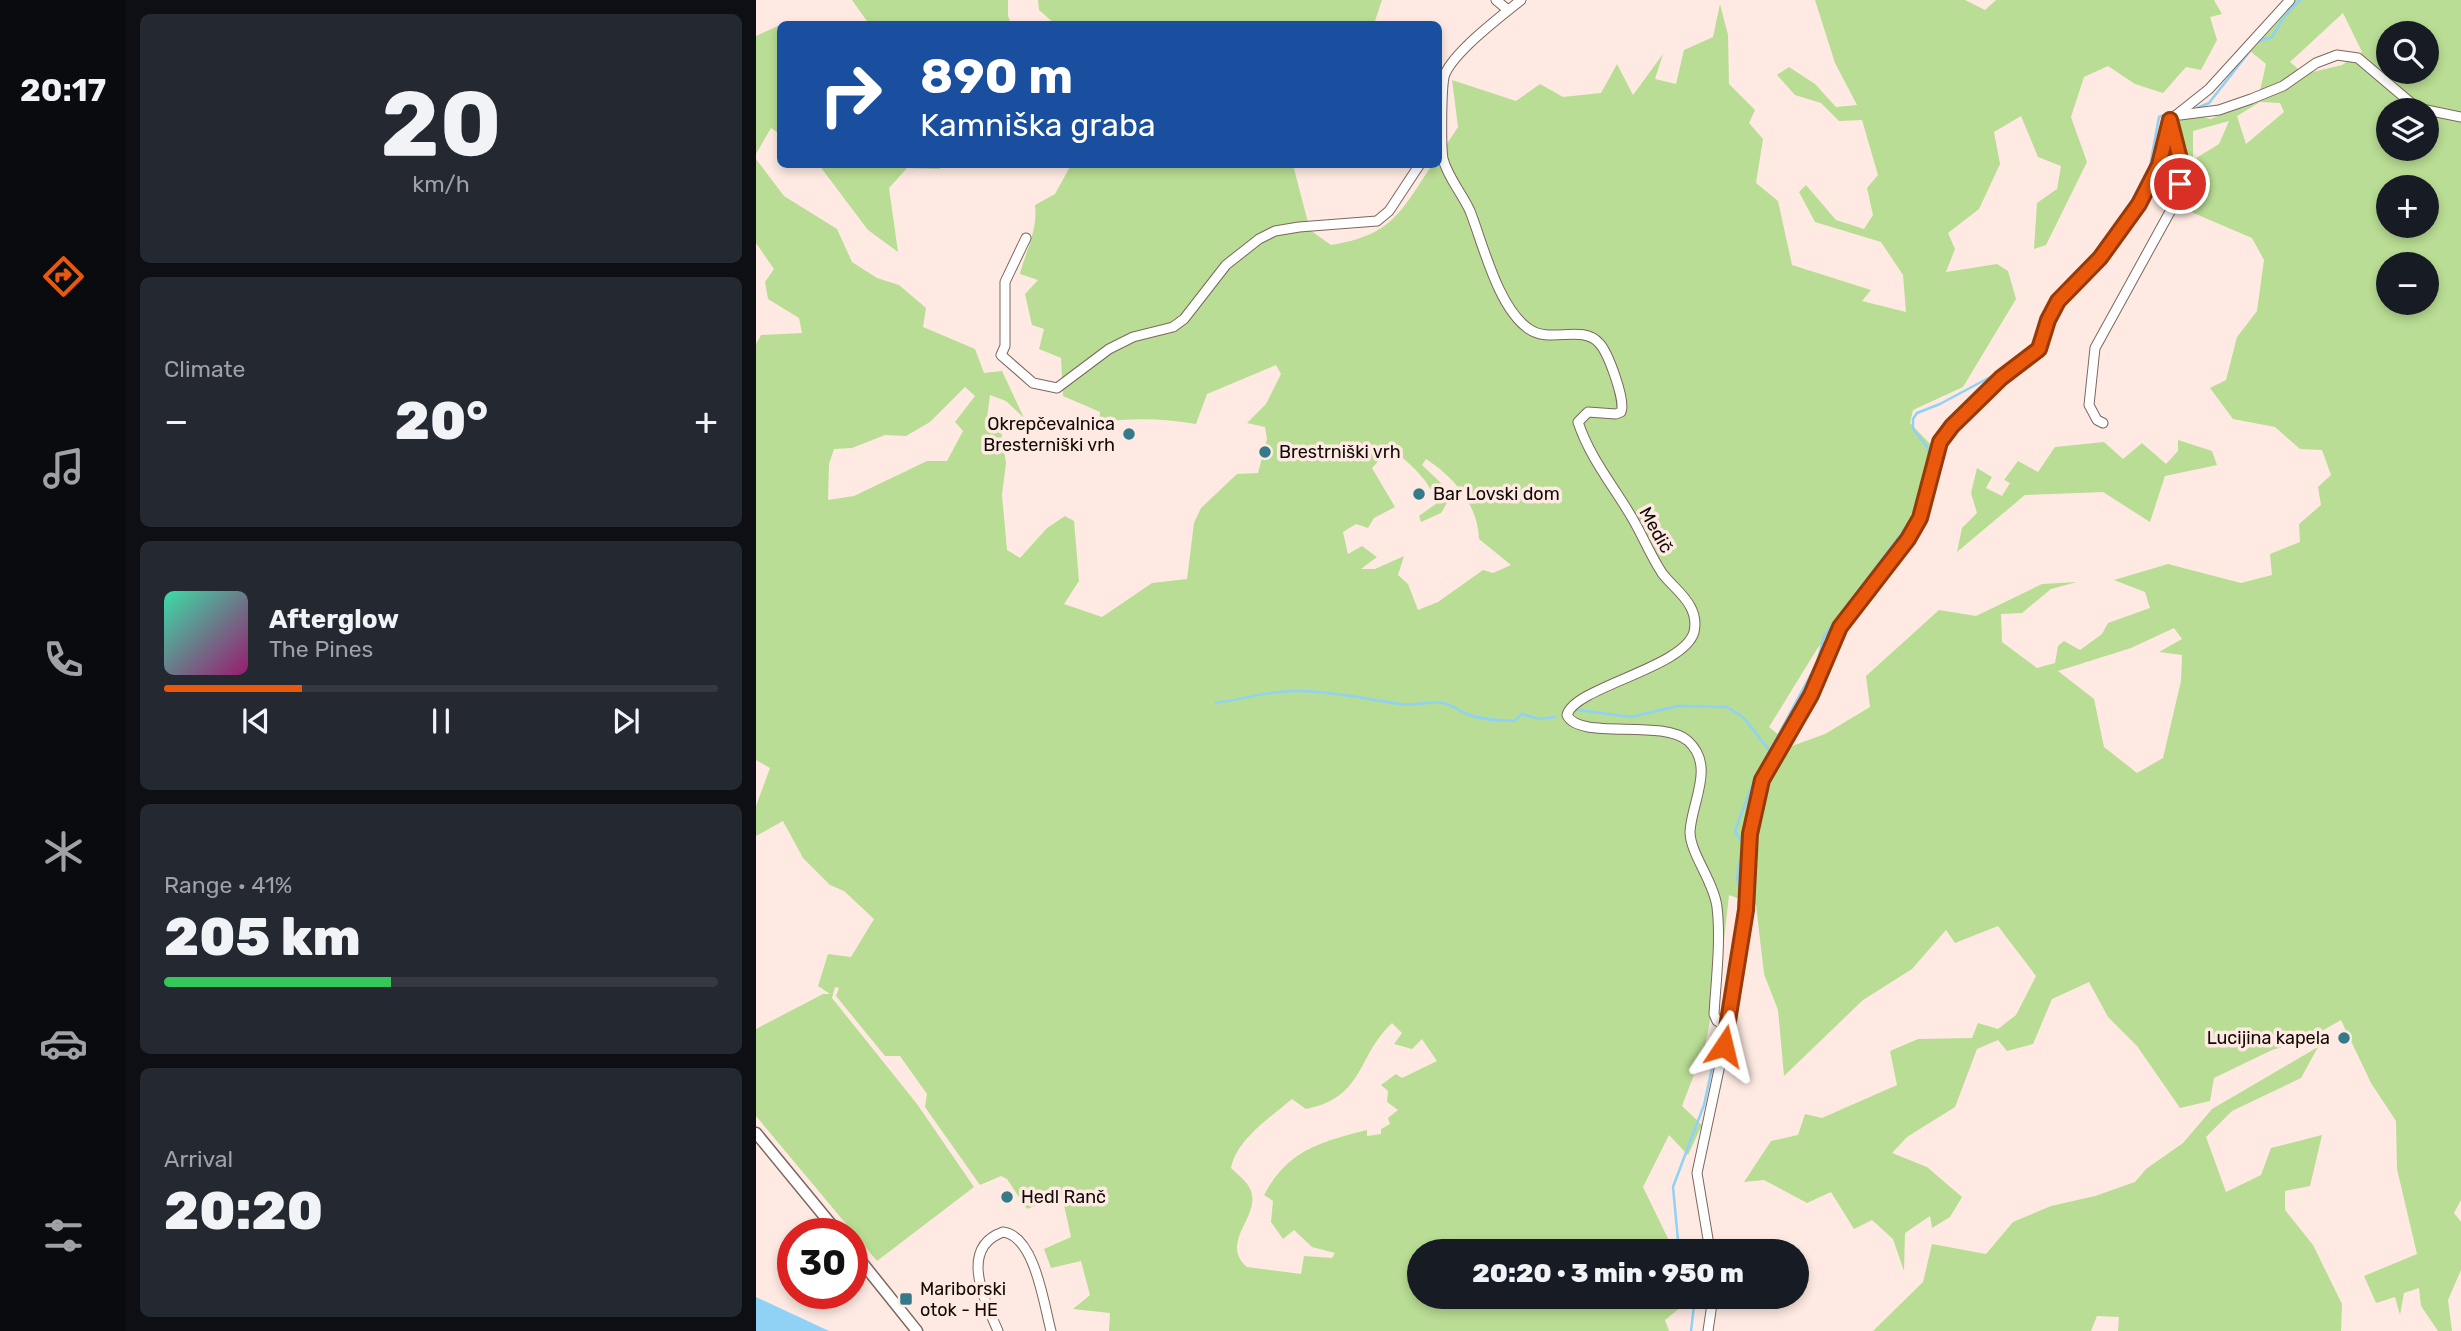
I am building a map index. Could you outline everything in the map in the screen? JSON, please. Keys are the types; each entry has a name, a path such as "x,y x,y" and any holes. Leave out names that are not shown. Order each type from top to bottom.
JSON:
{"main road":[{"path":"756,1133 826,1218"},
{"path":"868,1270 917,1331"}],"street":[{"path":"1496,0 1508,10"},
{"name":"Medič","path":"1442,86 1446,71 1454,61 1521,0"},
{"path":"1708,1239 1697,1173 1746,910 1750,834 1762,780 1811,695 1840,627 1908,539 1920,518 1940,442 1952,426 2001,378 2039,349 2048,320 2058,301 2100,258 2139,204 2159,165 2180,112 2227,71 2290,0"},
{"path":"2180,112 2219,110 2251,99 2283,86 2316,63 2337,55 2358,58 2417,108 2461,117"},
{"name":"Medič","path":"1442,103 1443,156 1448,174 1469,210 1491,267 1516,316 1527,328 1540,335 1589,335 1606,352 1624,406 1616,414 1588,412 1578,422 1598,468 1631,516 1660,569 1693,612 1693,632 1683,648 1636,675 1579,700 1570,707 1567,715 1581,726 1660,729 1677,733 1689,742 1700,759 1700,792 1690,831 1692,846 1700,859 1717,907 1714,1014 1723,1024"},
{"path":"2103,423 2093,415 2089,405 2095,348 2177,199 2181,163 2180,112"},
{"path":"1026,238 1005,282 1005,346 1001,355 1033,383 1057,388 1109,349 1133,337 1173,327 1184,319 1226,265 1259,239 1287,229 1377,221 1389,211 1417,168"},
{"path":"998,1331 981,1288 978,1266 984,1246 1003,1232 1016,1236 1029,1254 1051,1331"},
{"path":"1708,1331 1711,1309"}],"green space":[{"path":"852,0 1008,0 1010,21 867,21"},
{"path":"1038,0 1382,0 1375,21 1052,21 1039,10"},
{"path":"1815,0 1965,0 1985,10 1996,0 2214,0 2222,14 2210,17 2217,40 2201,70 2186,67 2163,93 2135,84 2108,66 2084,77 2071,117 2087,162 2046,245 2034,249 2037,203 2057,189 2061,166 2038,157 2021,116 1994,132 2000,164 1979,209 1948,233 1955,249 1946,272 1997,264 2008,271 2016,299 1963,387 1913,410 1910,423 1935,449 1915,508 1894,548 1817,649 1769,727 1792,746 1825,734 1870,707 1866,676 1939,610 1976,616 2042,584 2077,582 2051,589 2022,613 2001,614 2002,642 2037,668 2055,663 2058,646 2064,641 2080,650 2102,634 2108,623 2150,608 2145,592 2114,580 2168,564 2241,583 2272,575 2270,554 2300,542 2299,524 2321,505 2318,487 2331,475 2322,450 2300,449 2275,427 2233,419 2210,388 2226,380 2237,337 2257,311 2264,260 2252,238 2177,206 2185,171 2173,145 2175,123 2190,114 2211,119 2259,95 2266,64 2250,51 2294,0 2461,0 2461,1200 2454,1213 2461,1222 2461,1270 2448,1300 2452,1331 2438,1331 2421,1306 2419,1288 2404,1293 2400,1315 2395,1297 2376,1303 2364,1276 2417,1254 2397,1169 2396,1121 2371,1083 2341,1020 2306,1040 2272,1050 2214,1078 2210,1101 2180,1108 2137,1046 2108,1017 2089,982 2052,999 2033,1044 2007,1051 1998,1040 1977,1049 1955,1107 1907,1137 1892,1153 1927,1167 1962,1197 1950,1217 1932,1228 1930,1216 1905,1233 1904,1271 1893,1239 1872,1220 1854,1229 1831,1192 1807,1203 1764,1180 1744,1182 1771,1141 1798,1135 1805,1114 1822,1118 1897,1085 1890,1051 1918,1039 1972,1038 1978,1023 1998,1029 2016,1015 2036,976 1998,926 1955,943 1946,930 1912,969 1863,1000 1784,1076 1778,1010 1764,974 1756,905 1729,895 1722,958 1705,1046 1682,1106 1702,1125 1688,1155 1669,1135 1643,1187 1668,1239 1407,1239 1407,1309 1679,1309 1665,1320 1669,1331 1109,1331 1110,1313 1073,1309 1090,1295 1081,1261 1051,1268 1044,1249 1071,1237 1062,1196 1027,1209 1007,1179 1001,1176 980,1185 925,1107 927,1094 900,1056 885,1056 836,996 839,988 835,987 832,998 917,1104 974,1187 877,1261 868,1250 868,1218 841,1218 756,1116 756,1029 823,994 830,994 818,986 828,954 851,957 874,919 844,891 830,885 803,858 783,821 756,836 756,806 770,768 756,760 756,344 761,335 802,333 799,318 768,299 765,282 774,269 756,243 756,159 784,196 837,229 852,262 877,278 899,285 926,308 923,327 975,349 984,373 1002,371 1024,418 1006,401 990,395 987,418 1001,430 1006,463 1002,495 1007,550 1020,558 1047,528 1065,516 1074,521 1079,581 1064,604 1102,617 1152,583 1187,579 1194,523 1201,508 1237,474 1258,473 1267,439 1265,427 1247,423 1266,404 1281,374 1276,365 1207,394 1196,424 1148,419 1099,422 1100,412 1063,396 1061,358 1039,349 1044,329 1032,325 1025,294 1038,280 1020,274 1033,231 1035,205 1055,194 1069,168 1294,168 1310,230 1331,245 1352,241 1381,228 1402,209 1430,168 1442,168 1442,151 1458,127 1452,80 1516,101 1540,84 1563,97 1601,93 1617,64 1633,95 1663,54 1655,79 1676,84 1684,50 1713,37 1720,4 1728,35 1729,84 1755,110 1749,123 1763,139 1756,183 1778,201 1792,265 1871,290 1862,301 1906,312 1903,275 1881,242 1815,222 1799,192 1806,185 1836,220 1864,229 1873,215 1867,188 1878,175 1862,120 1839,121 1821,103 1795,95 1777,75 1789,67 1815,84 1836,107 1857,105 1835,63","holes":["2343,13 2362,52 2342,65 2304,74 2290,62","2260,102 2280,103 2284,112 2246,144 2237,116","2229,121 2219,144 2193,160 2193,131","965,387 975,396 955,422 963,431 947,461 927,461 854,496 828,500 829,464 834,449 852,448 885,435 906,436 930,422","1391,448 1424,479 1437,503 1419,516 1421,522 1441,513 1448,501 1441,483 1422,465 1426,459 1446,474 1463,493 1474,515 1479,539 1511,565 1493,573 1483,570 1438,602 1418,610 1408,584 1398,575 1404,556 1375,569 1361,569 1377,557 1362,546 1348,554 1343,532 1356,524 1368,528 1374,518 1395,507 1372,468","2174,628 2182,639 2159,652 2182,655 2181,681 2163,758 2137,773 2104,747 2094,699 2058,671 2131,648","1392,1023 1402,1033 1394,1044 1412,1049 1422,1039 1437,1061 1402,1078 1396,1074 1381,1085 1388,1091 1387,1102 1398,1110 1388,1118 1390,1124 1381,1129 1381,1134 1367,1136 1367,1130 1307,1150 1284,1168 1264,1195 1273,1201 1271,1222 1283,1239 1294,1230 1312,1247 1335,1253 1332,1258 1304,1256 1301,1274 1247,1267 1239,1258 1237,1248 1252,1199 1247,1183 1231,1168 1234,1157 1247,1138 1292,1099 1306,1109 1339,1095 1350,1085 1380,1036"]},
{"path":"777,26 777,132 771,128 756,154 756,36"},
{"path":"821,168 907,168 889,188 898,252 868,230"},
{"path":"2178,440 2212,451 2217,465 2165,476 2150,522 2103,492 2025,495 1957,552 1962,528 1977,513 1971,493 1977,468 1992,477 1986,488 2002,496 2010,483 2004,480 2018,461 2038,472 2055,447 2104,442 2123,459 2142,443 2166,464 2178,451"},
{"path":"2318,1047 2301,1078 2232,1111 2206,1137 2226,1192 2261,1175 2271,1148 2322,1135 2310,1186 2285,1191 2285,1210 2313,1245 2342,1304 2341,1331 2118,1331 2119,1317 2097,1316 2091,1331 1873,1331 1923,1282 1932,1244 1986,1254 2013,1222 2051,1206 2095,1196 2135,1182 2146,1169 2183,1143 2212,1109"}],"water":[{"path":"756,1297 829,1331 756,1331"}],"waterway":[{"path":"2257,42 2272,37 2284,17 2300,0"},
{"path":"2197,108 2209,103 2253,47"},
{"path":"2119,225 2150,166 2159,117 2180,109"},
{"path":"2039,335 2041,322 2052,299 2099,253"},
{"path":"2022,357 2038,342"},
{"path":"1678,1239 1673,1187 1704,1105 1726,1003 1741,901 1737,877 1743,844 1735,831 1754,780 1817,663 1824,636 1913,518 1929,459 1928,448 1913,429 1913,419 1917,413 1940,404 2009,367"},
{"path":"1216,703 1269,693 1300,691 1400,704 1443,703 1472,716 1490,719 1514,721 1522,714 1538,719 1555,717"},
{"path":"1578,710 1631,717 1678,706 1727,707 1743,717 1770,751"},
{"path":"1691,1331 1694,1309"}],"place":[{"name":"Okrepčevalnica Bresterniški vrh","path":"1129,434"},
{"name":"Brestrniški vrh","path":"1265,452"},
{"name":"Bar Lovski dom","path":"1419,494"},
{"name":"Lucijina kapela","path":"2344,1038"},
{"name":"Hedl Ranč","path":"1007,1197"},
{"name":"Mariborski otok - HE","path":"906,1299"}],"route":[{"path":"1724,1046 1746,910 1750,834 1755,802 1762,780 1811,695 1840,627 1908,539 1920,518 1940,442 1952,426 2001,378 2029,360 2039,349 2048,320 2058,301 2100,258 2139,204 2159,165 2166,125 2170,120 2181,163 2180,184"}]}
